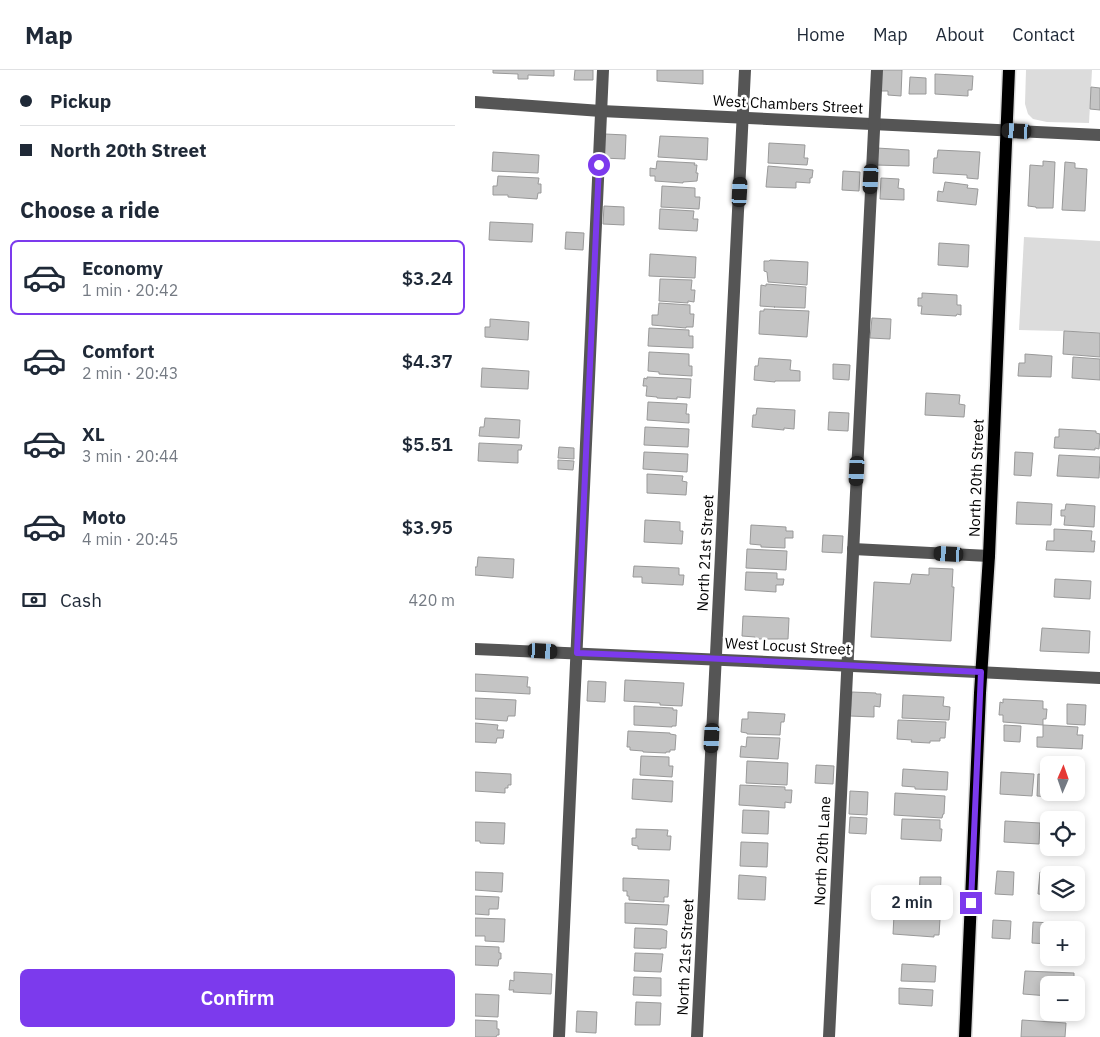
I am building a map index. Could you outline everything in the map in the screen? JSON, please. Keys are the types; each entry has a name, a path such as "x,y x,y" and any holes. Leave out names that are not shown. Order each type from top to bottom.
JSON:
{"main road":[{"name":"North 20th Street","path":"965,1037 981,672 989,556 1009,70"}],"street":[{"path":"559,1037 603,70"},
{"name":"North 21st Street","path":"697,1037 745,70"},
{"name":"North 20th Lane","path":"829,1037 877,70"},
{"name":"West Chambers Street","path":"475,102 601,111 1100,135"},
{"path":"853,549 989,556"},
{"name":"West Locust Street","path":"475,648 1100,678"}],"shaded area":[{"path":"1026,70 1092,70 1089,123 1047,122 1033,119 1028,114 1025,104"},
{"path":"1024,237 1100,241 1100,332 1019,330"}],"building":[{"path":"493,70 554,70 554,76 528,75 528,79 518,79 518,74 493,73"},
{"path":"575,70 593,70 593,80 574,80"},
{"path":"657,70 703,70 703,84 657,81"},
{"path":"881,70 902,70 901,96 888,95 888,91 880,91"},
{"path":"935,74 973,76 972,90 968,90 968,96 935,94"},
{"path":"910,77 926,78 926,94 909,94"},
{"path":"1091,87 1100,88 1100,110 1090,109"},
{"path":"605,134 626,135 625,159 603,158"},
{"path":"660,136 708,138 707,160 658,157"},
{"path":"769,143 805,145 804,158 808,158 807,165 768,163"},
{"path":"877,148 909,150 909,166 876,165"},
{"path":"938,150 980,152 978,179 967,178 967,175 933,173 934,158 937,158"},
{"path":"493,152 539,155 538,173 492,171"},
{"path":"657,161 695,163 694,165 697,165 696,173 698,173 697,181 683,183 655,181 655,176 650,176 650,168 656,169"},
{"path":"1043,161 1055,162 1053,208 1028,206 1030,165 1043,166"},
{"path":"1065,162 1075,163 1075,168 1087,169 1085,211 1062,210"},
{"path":"768,166 813,170 812,178 810,178 810,183 796,182 796,188 766,187"},
{"path":"843,171 860,172 859,191 842,190"},
{"path":"498,176 539,178 538,184 541,184 541,193 538,193 537,199 493,195 493,186 497,186"},
{"path":"881,178 899,179 898,188 904,189 904,200 880,199"},
{"path":"945,182 968,185 967,188 978,189 976,205 937,201 938,191 943,192"},
{"path":"662,186 695,188 695,197 700,197 699,209 661,207"},
{"path":"604,206 624,207 624,225 603,224"},
{"path":"660,209 694,211 693,219 698,219 697,231 659,229"},
{"path":"490,222 533,224 532,242 489,240"},
{"path":"566,232 584,233 583,250 565,249"},
{"path":"939,243 969,245 968,267 938,265"},
{"path":"650,254 696,257 695,278 649,276"},
{"path":"764,261 808,262 807,285 768,282 767,272 764,271"},
{"path":"660,279 692,280 691,290 695,290 694,302 659,301"},
{"path":"766,284 806,287 805,308 760,306 761,285 766,286"},
{"path":"922,293 957,295 957,305 961,305 961,315 921,314 922,306 918,306 918,298 922,298"},
{"path":"659,303 690,305 690,314 694,314 693,327 652,325 652,315 658,315"},
{"path":"764,309 809,311 807,337 759,334 760,311 764,311"},
{"path":"872,318 891,319 890,339 870,338"},
{"path":"490,319 529,322 528,340 485,337 485,327 490,327"},
{"path":"649,328 689,330 689,336 693,336 693,348 648,346"},
{"path":"1064,331 1100,333 1100,357 1063,354"},
{"path":"649,352 689,354 689,366 692,366 692,376 659,374 659,372 648,371"},
{"path":"1025,354 1052,356 1051,377 1018,376 1019,363 1025,363"},
{"path":"1073,357 1100,359 1100,380 1072,378"},
{"path":"759,358 791,360 790,370 800,371 800,381 775,382 754,380 755,366 758,366"},
{"path":"833,364 850,365 849,380 833,379"},
{"path":"482,368 529,371 528,389 481,387"},
{"path":"647,377 691,379 690,398 677,397 677,399 646,396 647,386 643,386 644,378 647,379"},
{"path":"926,393 960,395 959,404 965,405 964,417 925,415"},
{"path":"648,402 687,404 686,414 689,414 689,423 647,420"},
{"path":"757,408 795,410 794,429 752,427 753,415 756,415"},
{"path":"829,412 849,413 848,431 828,430"},
{"path":"485,418 520,420 519,438 479,436 480,427 484,427"},
{"path":"645,427 689,429 688,447 644,445"},
{"path":"1059,429 1096,431 1096,433 1100,434 1099,449 1054,448 1055,437 1059,437"},
{"path":"479,443 522,445 521,450 518,450 518,463 478,461"},
{"path":"559,447 574,448 574,459 558,458"},
{"path":"644,452 688,454 687,472 643,469"},
{"path":"1015,452 1033,453 1031,476 1014,475"},
{"path":"1059,455 1100,457 1099,478 1057,476"},
{"path":"558,460 574,461 573,470 558,469"},
{"path":"647,474 683,476 682,481 687,482 686,495 647,493"},
{"path":"1017,502 1052,504 1051,525 1016,524"},
{"path":"1066,504 1095,506 1094,527 1064,525 1065,516 1061,516 1061,510 1065,510"},
{"path":"645,520 680,522 680,531 683,531 682,544 644,542"},
{"path":"751,525 786,527 786,531 793,531 793,538 785,538 785,548 761,547 761,545 750,544"},
{"path":"1054,529 1092,531 1091,541 1095,541 1094,552 1046,550 1047,541 1054,541"},
{"path":"823,535 843,536 842,553 822,552"},
{"path":"747,549 787,551 786,570 746,568"},
{"path":"478,557 514,559 513,578 475,575"},
{"path":"634,566 679,568 679,575 684,575 683,585 642,583 642,577 633,577"},
{"path":"929,568 953,569 951,641 871,637 874,582 910,584 912,574 929,575"},
{"path":"746,572 777,573 777,579 784,579 783,585 776,585 776,592 745,590"},
{"path":"1055,579 1091,581 1090,599 1054,597"},
{"path":"743,616 789,618 788,639 755,639 755,637 742,636"},
{"path":"1042,628 1090,631 1089,653 1040,651"},
{"path":"475,674 528,677 527,687 530,687 530,694 475,691"},
{"path":"625,680 684,683 682,706 624,701"},
{"path":"588,681 606,682 605,702 587,701"},
{"path":"852,692 881,694 880,707 874,706 874,717 850,716"},
{"path":"903,695 944,697 943,706 950,707 949,720 902,718"},
{"path":"475,698 516,700 515,716 508,716 507,721 475,719"},
{"path":"1003,699 1043,701 1043,709 1047,709 1043,725 1003,722 1003,715 999,715 1000,702 1003,703"},
{"path":"1067,704 1086,705 1085,725 1067,724"},
{"path":"634,706 673,708 673,710 677,710 676,726 634,725"},
{"path":"748,712 785,714 784,722 781,722 780,735 747,734 741,732 742,719 748,719"},
{"path":"898,720 946,722 945,738 940,738 940,741 930,741 930,743 897,739"},
{"path":"475,723 498,725 497,730 504,730 503,738 497,738 496,743 475,742"},
{"path":"1004,725 1021,726 1020,742 1004,741"},
{"path":"1043,725 1078,727 1077,735 1083,735 1082,749 1037,747 1037,737 1043,737"},
{"path":"628,731 676,735 675,750 670,750 670,752 666,753 630,750 630,747 627,747"},
{"path":"747,737 780,738 778,759 740,757 741,746 746,747"},
{"path":"641,756 669,757 669,766 673,766 672,777 640,775"},
{"path":"747,761 788,763 787,785 746,783"},
{"path":"816,765 834,766 833,784 815,783"},
{"path":"903,769 948,772 947,790 915,789 915,787 902,786"},
{"path":"475,772 511,774 511,785 505,788 505,793 475,791"},
{"path":"1001,772 1034,774 1032,796 1000,794"},
{"path":"1038,774 1040,774 1040,796 1037,796"},
{"path":"633,779 673,781 672,802 632,799"},
{"path":"740,785 785,787 785,790 792,790 791,803 785,802 785,808 739,805"},
{"path":"850,791 868,792 867,815 849,814"},
{"path":"895,793 945,796 944,814 942,818 894,815"},
{"path":"743,810 769,811 768,834 742,833"},
{"path":"850,817 867,818 866,834 849,833"},
{"path":"902,819 940,820 940,829 942,829 941,841 901,839"},
{"path":"1005,821 1040,823 1039,844 1004,842"},
{"path":"475,822 505,823 504,844 475,841"},
{"path":"636,829 668,830 667,836 671,836 670,850 638,849 638,846 632,845 632,838 636,838"},
{"path":"741,842 768,843 767,867 740,866"},
{"path":"997,871 1014,872 1013,895 995,894"},
{"path":"475,872 503,873 502,892 475,890"},
{"path":"1040,872 1040,894 1038,894"},
{"path":"739,875 766,877 765,900 738,899"},
{"path":"920,877 941,877 940,902 919,901"},
{"path":"623,878 669,880 668,897 664,897 664,902 629,900 627,891 623,891"},
{"path":"475,896 499,897 498,909 489,909 489,915 475,914"},
{"path":"625,903 669,905 667,925 625,923"},
{"path":"894,915 935,917 935,919 940,919 939,935 934,935 934,937 893,934"},
{"path":"475,918 505,919 504,942 485,941 485,936 475,936"},
{"path":"993,920 1011,921 1010,939 992,938"},
{"path":"1033,922 1040,922 1040,943 1032,943"},
{"path":"635,928 662,929 667,931 666,948 634,948"},
{"path":"475,946 499,947 501,959 499,959 498,966 475,965"},
{"path":"635,953 663,954 661,972 634,971"},
{"path":"902,964 936,966 935,982 901,981"},
{"path":"1025,971 1074,973 1074,976 1040,976 1040,995 1023,994"},
{"path":"514,972 552,974 551,994 513,992 514,990 509,990 510,980 514,981"},
{"path":"634,977 661,978 661,996 633,995"},
{"path":"899,988 933,990 932,1006 899,1004"},
{"path":"475,994 499,995 498,1017 475,1016"},
{"path":"636,1002 661,1003 660,1025 635,1025"},
{"path":"577,1011 597,1012 596,1033 576,1032"},
{"path":"475,1020 497,1021 499,1035 496,1037 475,1037"},
{"path":"1022,1020 1066,1023 1065,1037 1021,1037"}],"route":[{"path":"599,165 577,653 981,672 971,903"}]}
